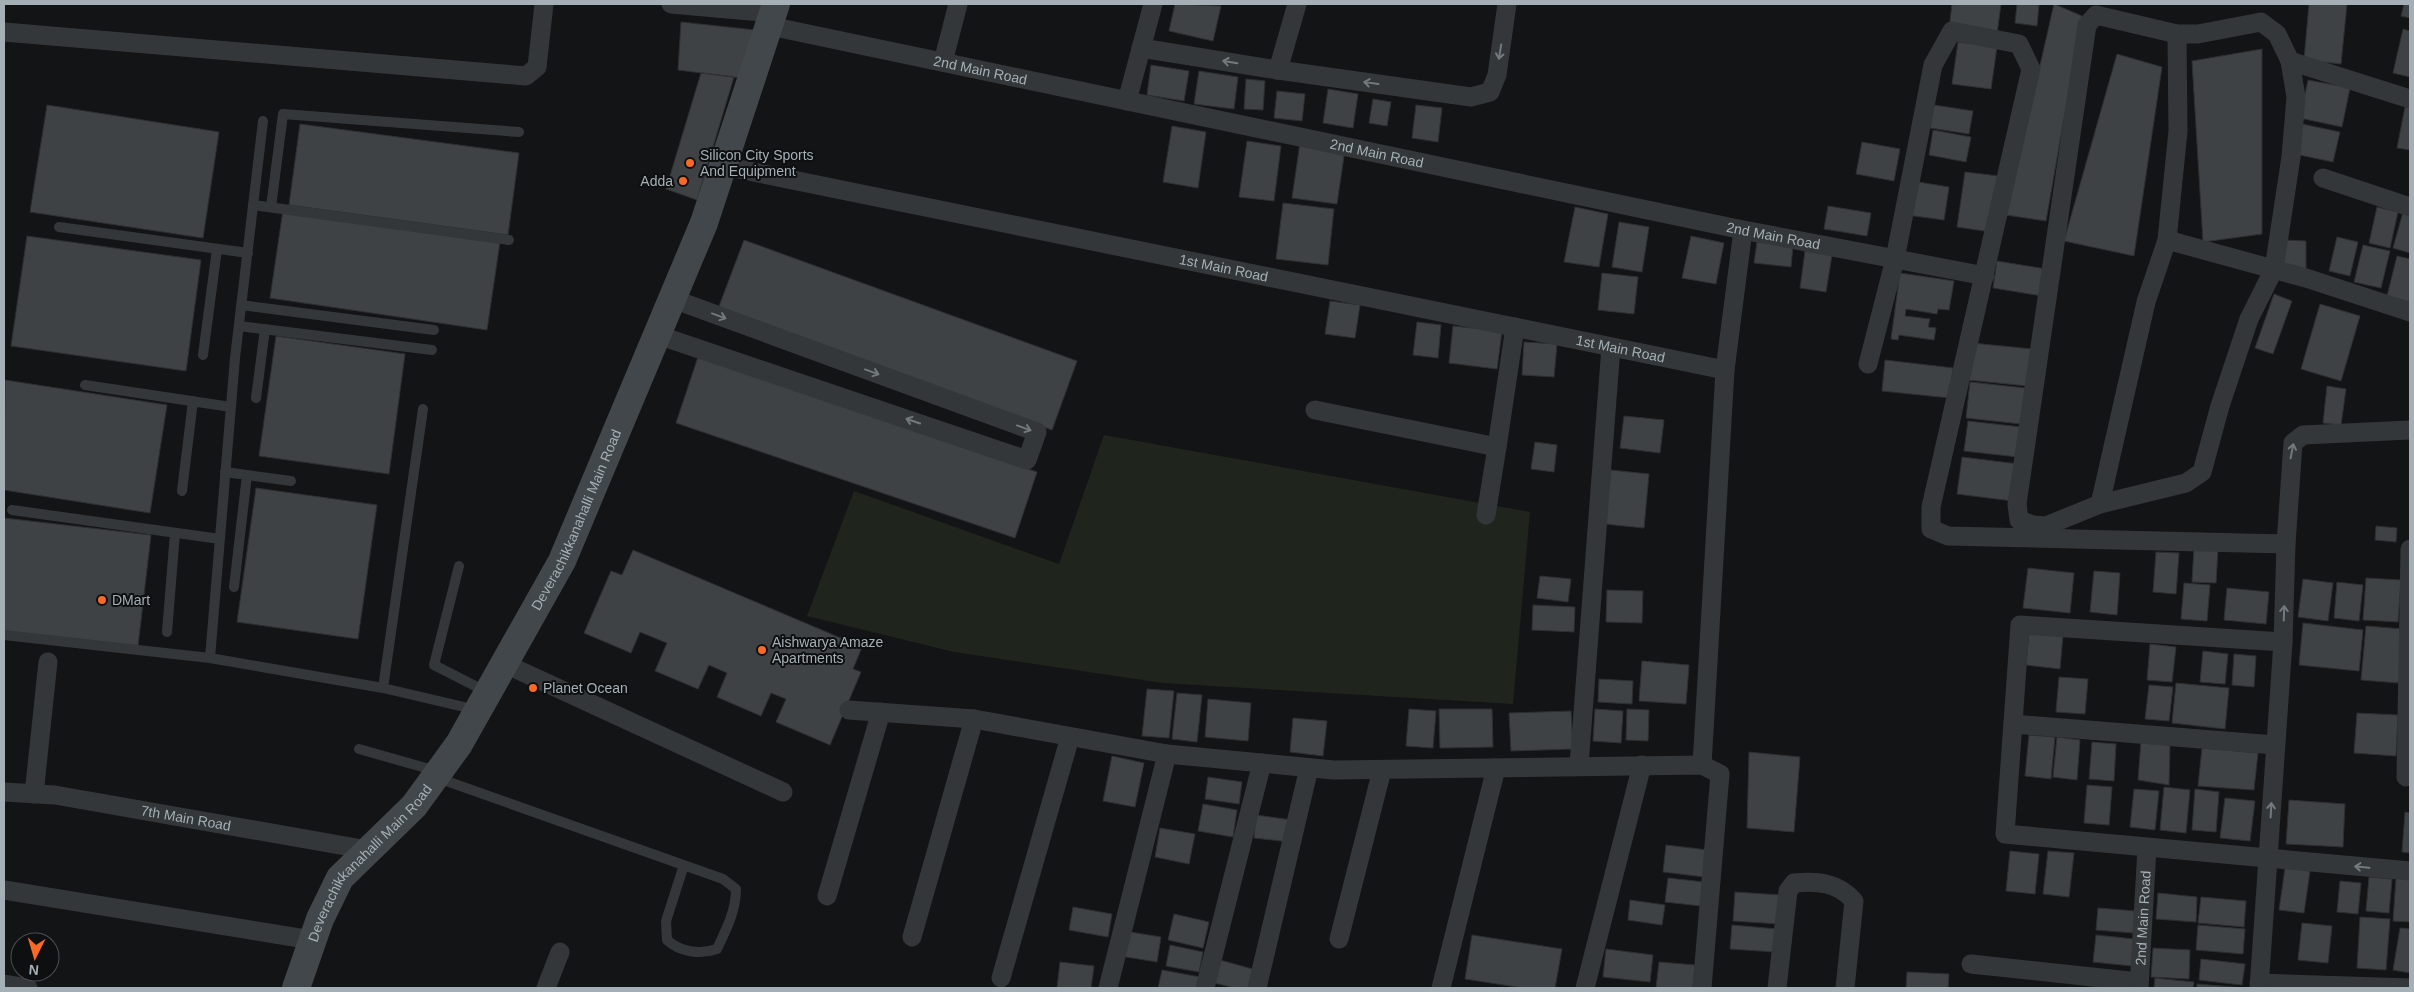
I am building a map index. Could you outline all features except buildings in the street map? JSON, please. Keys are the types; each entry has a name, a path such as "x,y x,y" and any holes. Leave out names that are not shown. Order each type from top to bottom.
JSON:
{"street":[{"path":"4,32 526,76 536,67 544,4"},
{"name":"2nd Main Road","path":"671,4 773,14 943,62 1743,230 1985,276"},
{"path":"943,62 958,4"},
{"path":"1127,101 1153,4"},
{"path":"1278,70 1297,4"},
{"path":"1141,48 1278,70 1471,96 1490,92 1497,75 1507,4"},
{"name":"Deverachikkanahalli Main Road","path":"296,988 320,919 340,878 414,806 459,744 562,561 674,299 704,223 773,14"},
{"path":"2096,14 2177,34 2198,34 2261,22 2277,34 2290,61 2296,97 2291,156 2274,269 2249,319 2220,406 2202,472 2186,483 2100,504 2046,526 2033,525 2019,520 2016,504 2087,25 2096,14"},
{"path":"1868,364 1895,259 1933,65 1952,31 2019,44 2030,69 1985,276 1931,507 1931,529 1948,536 2286,544"},
{"path":"2100,504 2146,302 2167,240 2178,132 2177,34"},
{"path":"2290,61 2410,99"},
{"name":"1st Main Road","path":"724,166 1725,370"},
{"path":"2323,178 2410,207"},
{"path":"1702,765 1725,370 1743,230"},
{"path":"2167,240 2315,281 2410,312"},
{"path":"658,334 1027,460 1037,432 674,299"},
{"path":"1486,514 1515,328"},
{"path":"1580,765 1611,347"},
{"path":"1315,410 1497,447"},
{"path":"2410,430 2303,435 2294,443 2286,544 2283,642 2259,986 2410,988"},
{"path":"2406,777 2410,548"},
{"path":"2283,642 2020,625 2005,834 2410,871"},
{"path":"34,794 48,662"},
{"path":"505,664 783,792"},
{"path":"849,710 974,719 1167,754 1334,770 1580,765 1702,765 1720,774 1702,988"},
{"path":"827,896 881,712"},
{"path":"912,938 974,719"},
{"path":"2013,724 2275,745"},
{"path":"1001,978 1070,737"},
{"path":"1108,988 1167,754"},
{"path":"1205,988 1262,763"},
{"path":"1585,988 1642,765"},
{"path":"1257,988 1309,768"},
{"path":"1441,988 1496,768"},
{"path":"1339,939 1382,770"},
{"name":"7th Main Road","path":"4,792 65,797 368,850"},
{"name":"2nd Main Road","path":"2139,985 2147,848"},
{"path":"1777,988 1788,891 1794,883 1807,882 1832,884 1845,890 1854,901 1846,988"},
{"path":"4,890 312,940"},
{"path":"546,988 560,952"},
{"path":"1971,964 2034,979 2139,985"},
{"path":"4,984 28,988"}],"lane":[{"path":"271,207 283,114 519,132"},
{"path":"210,658 241,305 263,121"},
{"path":"253,205 508,240"},
{"path":"59,227 248,253"},
{"path":"203,355 217,249"},
{"path":"241,305 434,330"},
{"path":"239,326 432,350"},
{"path":"256,398 265,329"},
{"path":"85,385 231,407"},
{"path":"182,491 193,401"},
{"path":"383,688 424,409"},
{"path":"226,472 291,481"},
{"path":"234,587 246,475"},
{"path":"12,510 220,539"},
{"path":"167,632 175,533"},
{"path":"459,566 434,665 483,701"},
{"path":"4,635 210,658 383,688 483,701"},
{"path":"359,749 426,768 435,777 684,865 722,879 736,889 733,911 717,949 706,953 675,948 667,940 666,921 684,865"}],"shaded area":[{"path":"1104,435 1530,512 1513,704 1163,683 954,652 807,616 854,491 1059,564"}],"place":[{"name":"Silicon City Sports And Equipment","path":"690,163"},
{"name":"Adda","path":"683,181"},
{"name":"DMart","path":"102,600"},
{"name":"Aishwarya Amaze Apartments","path":"762,650"},
{"name":"Planet Ocean","path":"533,688"}]}
